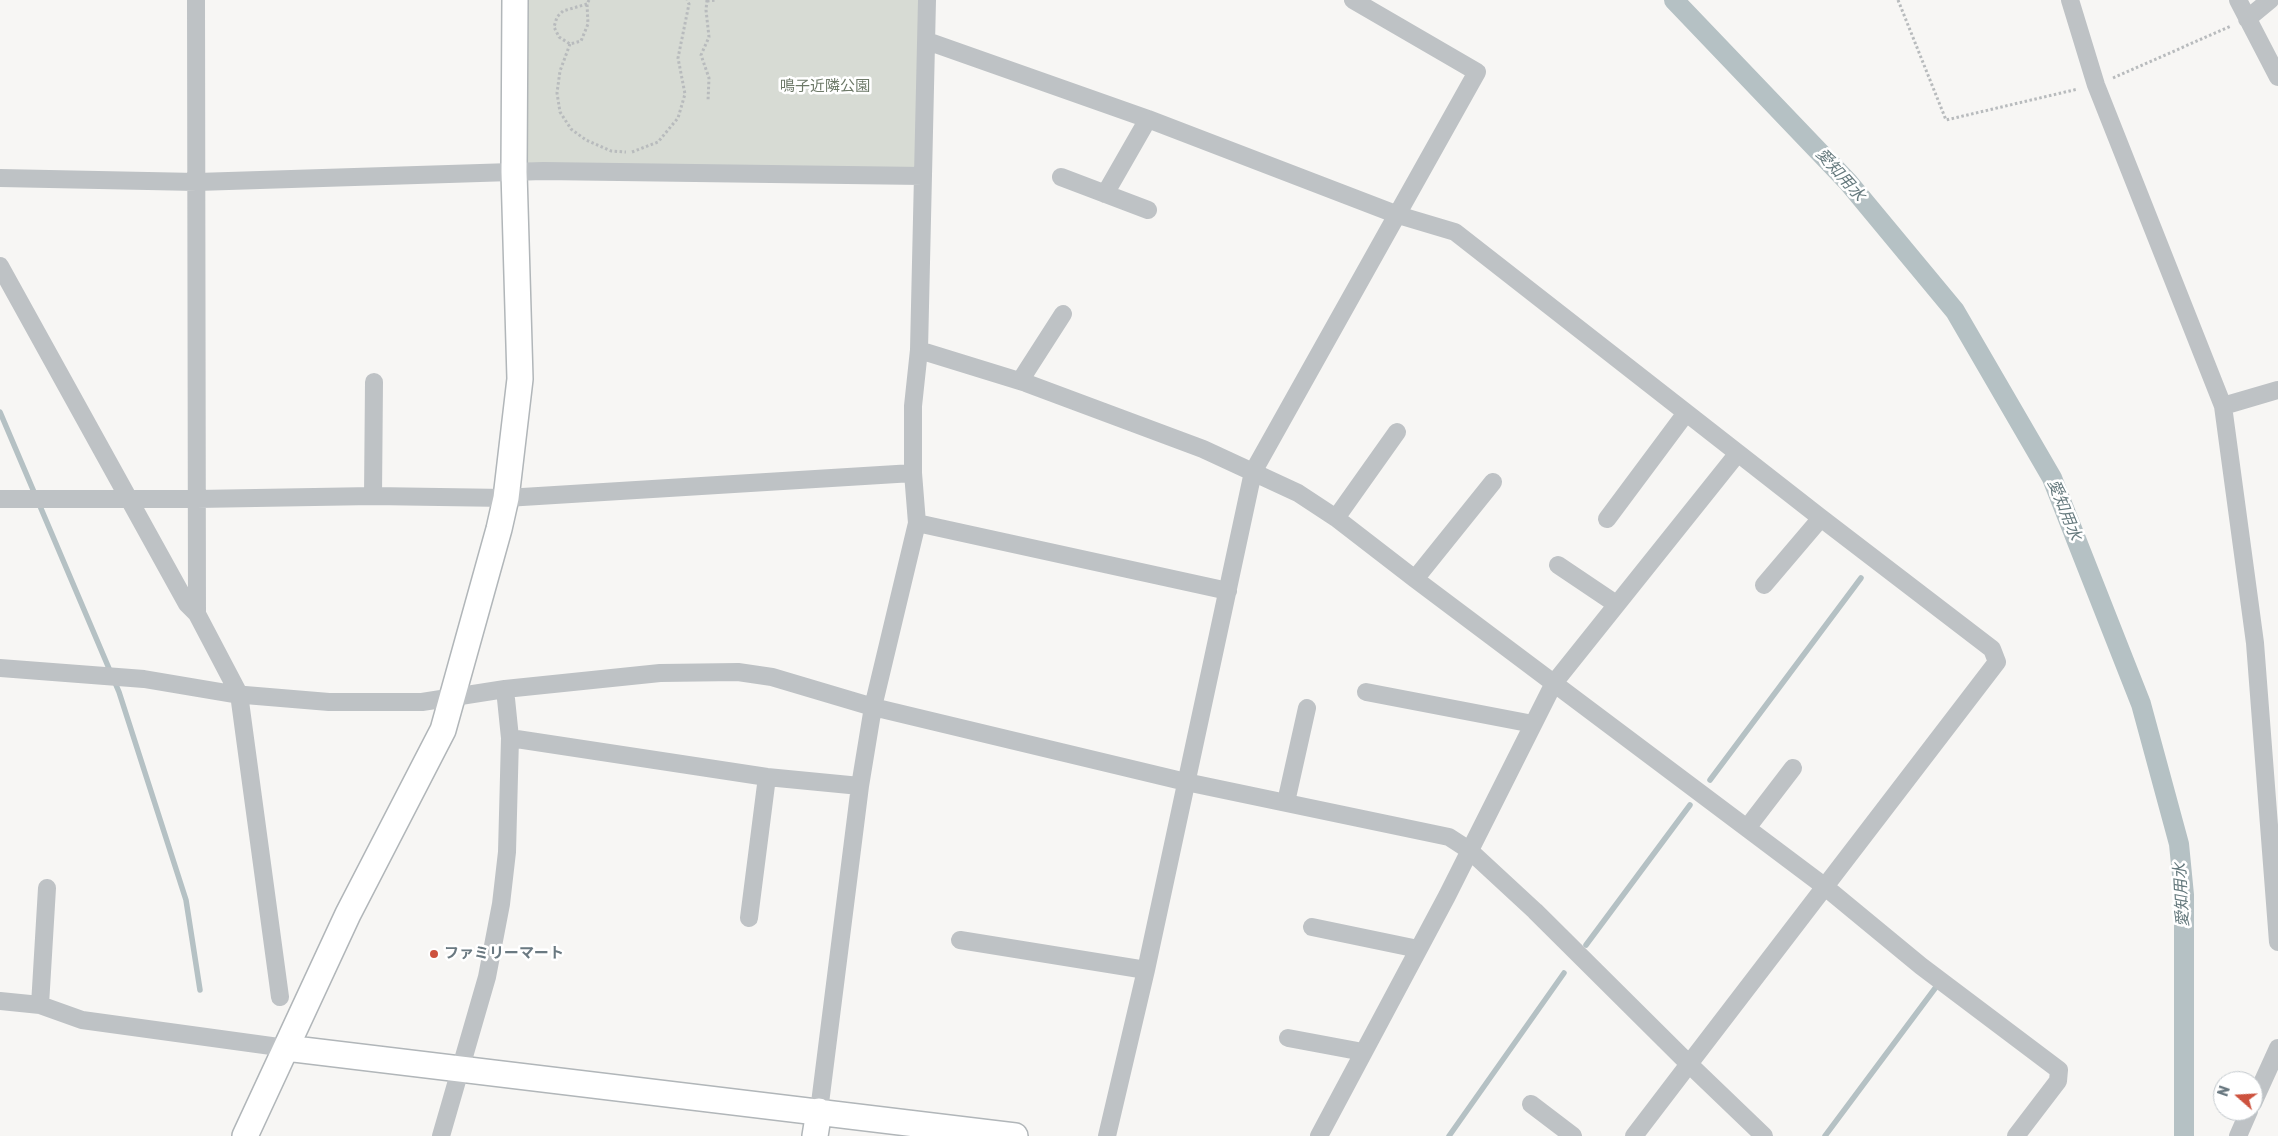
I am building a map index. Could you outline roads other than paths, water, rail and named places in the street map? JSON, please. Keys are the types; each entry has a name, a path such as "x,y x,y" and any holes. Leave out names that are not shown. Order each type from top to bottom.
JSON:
{"street":[{"path":"196,0 197,614"},
{"path":"245,1136 348,914 443,730 481,596 506,498 520,379 514,172 515,0"},
{"path":"815,1136 860,786 873,707 917,523 913,473 913,406 919,350 927,0"},
{"path":"1106,1136 1146,970 1253,472 1477,72 1353,0"},
{"path":"2070,0 2096,85 2223,406 2255,643 2273,814 2278,942"},
{"path":"2238,0 2278,77"},
{"path":"2247,19 2270,0"},
{"path":"927,41 1148,119 1398,215 1455,232 1992,649 1997,662 1634,1136"},
{"path":"1105,194 1148,119"},
{"path":"0,178 197,182 514,172 922,176"},
{"path":"1061,176 1148,210"},
{"path":"0,266 187,604 197,614 239,694 280,997"},
{"path":"1020,381 1063,314"},
{"path":"919,350 1020,381 1203,449 1298,493 1336,518 1824,886 1921,966 2059,1070 2058,1081 2016,1136"},
{"path":"373,496 374,382"},
{"path":"2223,406 2278,390"},
{"path":"1607,518 1686,413"},
{"path":"1336,518 1397,432"},
{"path":"1319,1136 1418,949 1554,683 1738,453"},
{"path":"0,499 197,499 373,496 506,498 913,473"},
{"path":"1415,579 1493,482"},
{"path":"1764,586 1821,518"},
{"path":"917,523 1228,591"},
{"path":"1558,565 1616,604"},
{"path":"0,668 127,678 239,694 330,702 422,702 505,689 660,673 738,672 772,676 873,707 1186,782 1449,837 1469,850 1535,911 1688,1064 1764,1136"},
{"path":"440,1136 462,1069 487,977 501,904 506,852 510,738 505,689"},
{"path":"1366,692 1532,724"},
{"path":"1286,802 1307,708"},
{"path":"510,738 767,777 860,786"},
{"path":"1746,828 1793,768"},
{"path":"749,918 767,777"},
{"path":"40,1005 47,888"},
{"path":"1312,927 1418,949"},
{"path":"960,940 1146,970"},
{"path":"0,1001 40,1005 82,1020 286,1048 1015,1136"},
{"path":"1288,1038 1363,1052"},
{"path":"2263,1081 2278,1048"},
{"path":"1531,1104 1573,1136"},
{"path":"2238,1136 2245,1121"}],"waterway":[{"name":"愛知用水","path":"1674,0 1848,182 1955,311 2052,478 2141,704 2179,844 2184,895 2184,1136"},
{"path":"0,412 119,692 186,900 200,990"},
{"path":"1710,780 1861,578"},
{"path":"1586,945 1690,805"},
{"path":"1449,1136 1564,973"},
{"path":"1825,1136 1939,983"}],"place":[{"name":"ファミリーマート","path":"434,954"}],"park label":[{"name":"鳴子近隣公園","path":"825,87"}]}
